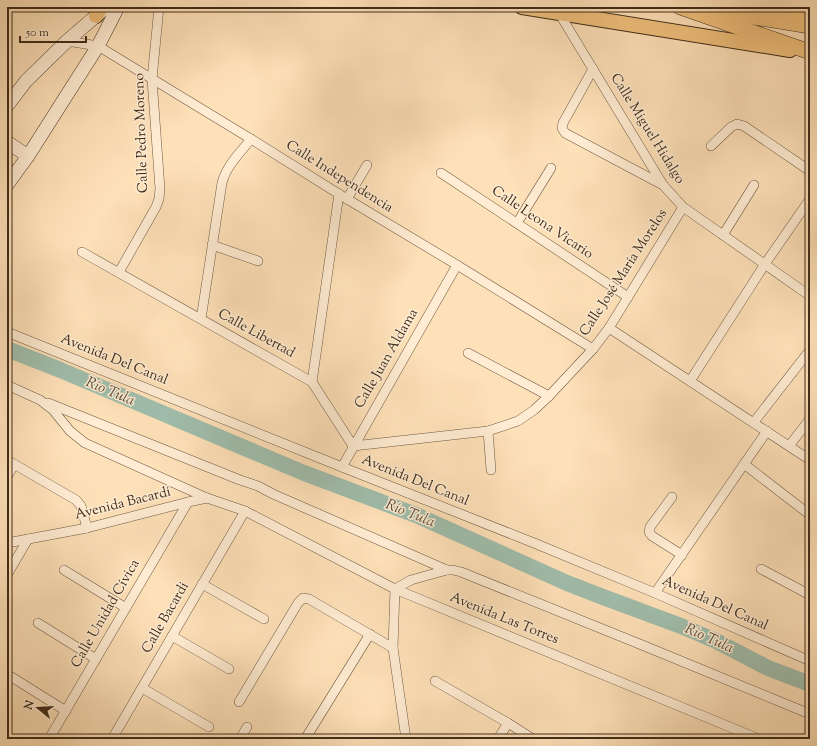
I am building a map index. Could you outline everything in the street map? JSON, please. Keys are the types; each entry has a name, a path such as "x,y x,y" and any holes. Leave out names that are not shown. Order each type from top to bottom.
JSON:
{"highway":[{"path":"680,7 810,52"},
{"path":"691,7 810,26"},
{"path":"770,7 810,13"},
{"path":"791,7 810,8"}],"main road":[{"path":"8,182 28,156 98,46 118,7"},
{"path":"522,7 810,52"},
{"path":"7,106 26,81 101,10"},
{"path":"7,142 28,156"}],"street":[{"name":"Calle Pedro Moreno","path":"120,272 159,199 160,189 152,79 159,7"},
{"name":"Calle Miguel Hidalgo","path":"559,13 594,68 663,185 683,207 810,296"},
{"name":"Calle Independencia","path":"67,41 98,46 592,349"},
{"path":"594,68 563,123 562,128 565,133 663,185"},
{"path":"711,146 737,124 744,126 810,171"},
{"path":"201,319 224,175 251,139"},
{"path":"347,199 367,165"},
{"path":"517,223 551,168"},
{"name":"Calle Leona Vicario","path":"441,173 628,297"},
{"path":"723,235 754,185"},
{"path":"312,382 339,194"},
{"path":"690,381 765,264 810,199"},
{"name":"Calle José María Morelos","path":"353,446 488,432 518,421 534,410 549,396 592,349 609,328 683,207"},
{"path":"212,245 258,261"},
{"name":"Calle Libertad","path":"82,252 120,272 312,382 353,446"},
{"name":"Calle Juan Aldama","path":"342,467 457,265"},
{"path":"609,328 810,460"},
{"name":"Avenida Del Canal","path":"7,332 342,467 534,542 655,593 810,662"},
{"path":"754,422 810,350"},
{"path":"468,353 549,396"},
{"path":"7,386 232,477 258,486 447,570"},
{"path":"40,400 53,410 70,431 85,443 207,498 245,512"},
{"path":"789,446 810,419"},
{"path":"655,593 767,431"},
{"path":"488,432 491,470"},
{"path":"7,477 11,462 76,500 81,506 87,528"},
{"path":"744,464 810,515"},
{"path":"672,497 650,528 649,532 652,536 682,555"},
{"name":"Avenida Bacardí","path":"7,543 87,528 207,498"},
{"name":"Calle Unidad Cívica","path":"49,739 188,502"},
{"name":"Calle Bacardi","path":"113,738 245,512"},
{"name":"Avenida Las Torres","path":"245,512 394,589 759,739"},
{"path":"7,575 28,539"},
{"path":"761,569 810,594"},
{"path":"64,570 126,608"},
{"path":"406,739 393,648 394,589 411,580 447,570 453,570 468,575 810,714"},
{"path":"202,584 264,619"},
{"path":"239,702 298,603 303,598 309,599 393,648"},
{"path":"38,623 96,659"},
{"path":"307,736 370,634"},
{"path":"172,636 229,669"},
{"path":"10,676 66,711"},
{"path":"436,681 533,739"},
{"path":"142,688 209,727"},
{"path":"498,739 508,723"},
{"path":"240,739 247,727"}],"waterway":[{"name":"Río Tula","path":"7,349 304,473 416,515 567,583 681,626 716,641 768,668 810,684"}]}
